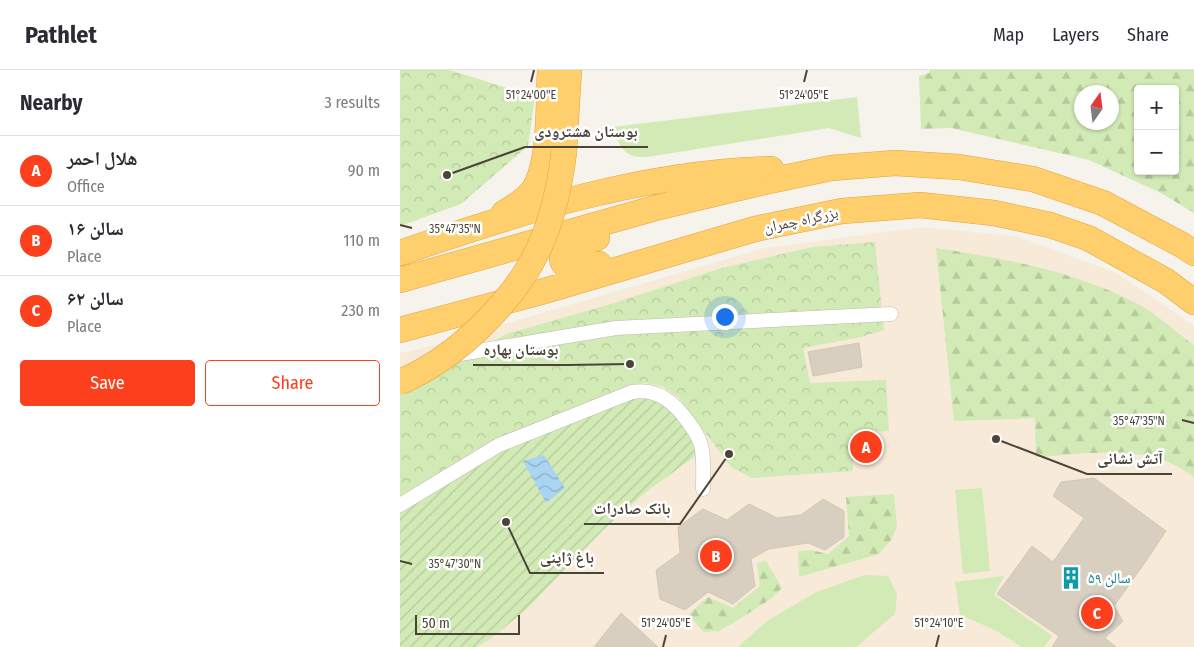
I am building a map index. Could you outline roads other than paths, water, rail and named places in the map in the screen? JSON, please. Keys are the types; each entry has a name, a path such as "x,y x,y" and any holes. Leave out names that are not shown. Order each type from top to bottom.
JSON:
{"highway":[{"path":"486,224 527,198 539,179 546,137 550,70"},
{"path":"407,372 427,368 458,346 486,321 517,284 533,260 547,230 558,188 564,152 569,70"},
{"path":"400,253 486,224 574,200 664,179 737,170 831,168 895,163 959,167 1032,179 1103,203 1194,253"},
{"path":"400,280 659,207 831,168"},
{"name":"بزرگراه چمران","path":"400,330 541,292 755,229 842,211 920,205 994,214 1050,226 1088,238 1166,281 1194,302"},
{"path":"659,207 604,236 572,247 564,254 565,265 570,269 576,269 612,261 678,252"}],"street":[{"path":"407,372 616,328 891,314"},
{"path":"400,505 499,445 632,392 642,391 665,398 680,410 694,429 702,450 703,489"}],"water":[{"path":"544,455 565,488 546,503 523,461"}],"place":[{"name":"بوستان هشترودی","path":"447,175"},
{"name":"بوستان بهاره","path":"630,364"},
{"name":"آتش نشانی","path":"996,439"},
{"name":"هلال احمر","path":"866,447"},
{"name":"بانک صادرات","path":"729,454"},
{"name":"باغ ژاپنی","path":"506,522"},
{"name":"سالن ۱۶","path":"716,556"},
{"name":"سالن ۵۹","path":"1071,578"},
{"name":"سالن ۶۲","path":"1097,613"}]}
